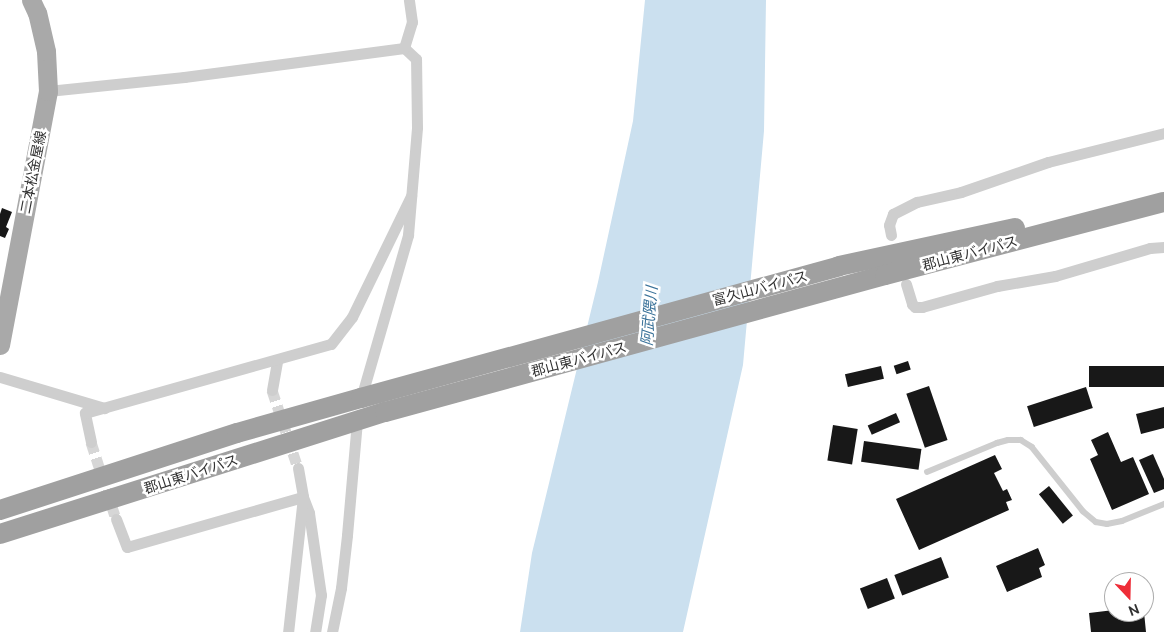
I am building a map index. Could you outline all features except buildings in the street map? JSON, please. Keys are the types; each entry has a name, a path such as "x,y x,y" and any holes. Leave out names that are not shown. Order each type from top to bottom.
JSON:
{"highway":[{"name":"富久山バイパス","path":"361,398 818,272 1023,226 1164,201"},
{"name":"郡山東バイパス","path":"0,534 385,412 885,275 1164,201"},
{"name":"郡山東バイパス","path":"0,510 227,436 361,398"}],"main road":[{"name":"二本松金屋線","path":"0,345 7,274 48,91 46,51 37,14 31,0"}],"street":[{"path":"404,48 412,22 409,0"},
{"path":"48,91 194,75 404,48 416,59 417,128 408,235 361,398"},
{"path":"891,235 889,225 893,214 917,202 961,192 1048,162 1164,132"},
{"path":"91,442 85,412 276,361 331,344 352,317 411,196"},
{"path":"906,284 912,304 915,307 922,307 997,286 1055,276 1150,248 1164,247"},
{"path":"272,390 276,361"},
{"path":"0,377 105,408"},
{"path":"332,632 346,544 357,421"},
{"path":"298,468 303,497 309,513 321,595 315,632"},
{"path":"116,519 127,547 303,497"},
{"path":"288,632 303,497"}],"lane":[{"path":"927,472 997,443 1008,440 1021,440 1032,447 1083,511 1096,522 1107,524 1122,521 1164,504"}],"water":[{"name":"阿武隈川","path":"645,0 766,0 764,131 743,365 683,632 520,632 532,553 598,282 633,121"}],"tunnel":[{"path":"272,390 298,468"},
{"path":"91,442 116,519"}]}
